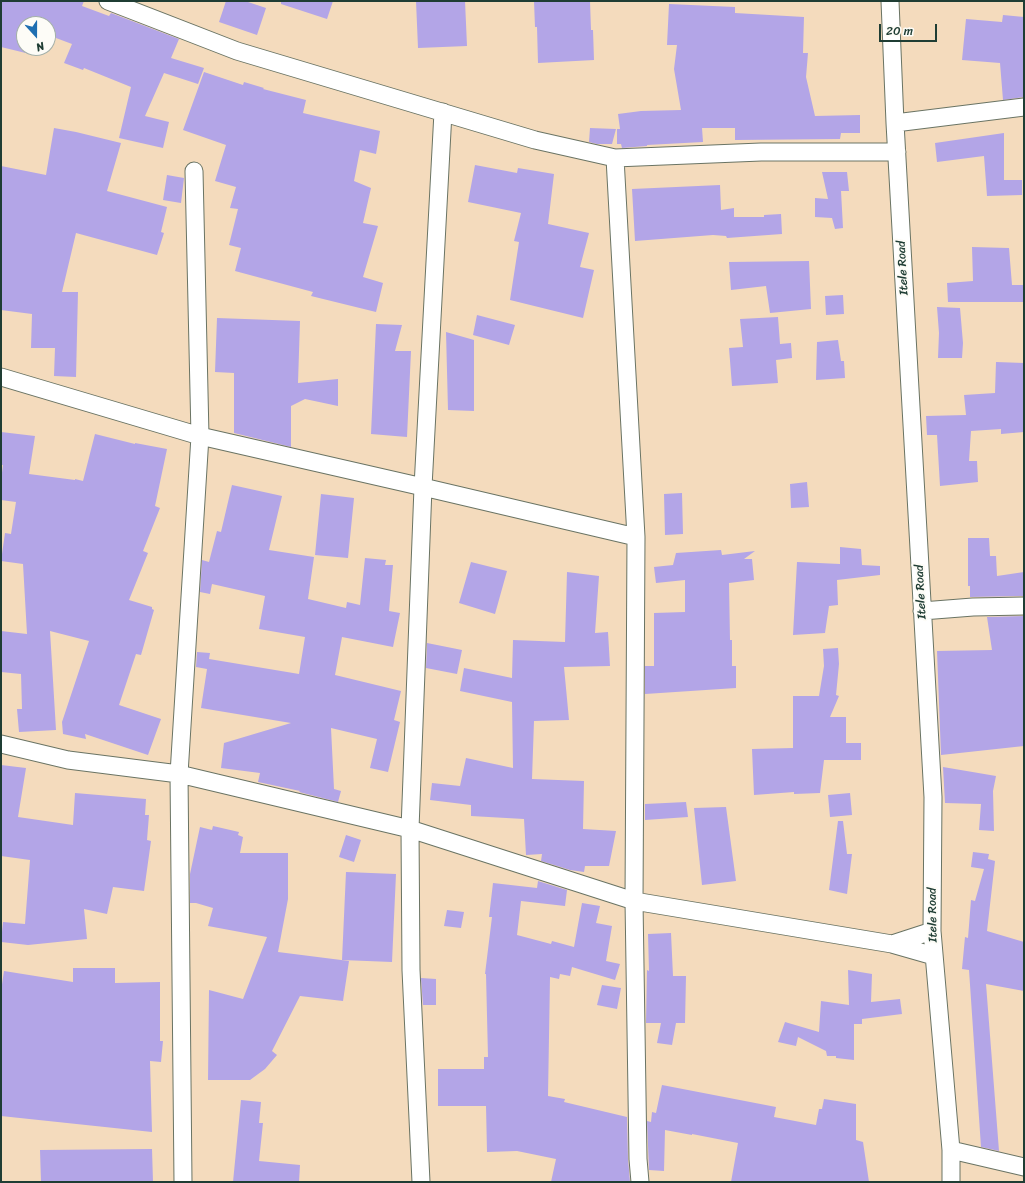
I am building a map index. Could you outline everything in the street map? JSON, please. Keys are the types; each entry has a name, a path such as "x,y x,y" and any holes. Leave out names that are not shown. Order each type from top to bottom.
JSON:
{"street":[{"path":"108,1 238,51 535,140 616,158 761,152 897,152"},
{"name":"Itele Road","path":"890,1 895,123 932,797 932,931 951,1150 951,1182"},
{"path":"895,123 1024,107"},
{"path":"421,1182 411,970 410,829 424,487 443,112"},
{"path":"616,158 636,537 634,901 638,1151 640,1182"},
{"path":"183,1182 179,774 200,436 194,170"},
{"path":"1,377 200,436 636,537"},
{"path":"922,611 973,607 1024,606"},
{"path":"1,744 68,760 179,774 410,829 634,901 892,944 934,956"},
{"path":"892,944 932,931"},
{"path":"951,1150 1024,1167"}],"building":[{"path":"1,1 84,1 82,6 109,16 111,13 179,39 171,58 204,68 198,84 164,73 145,116 169,122 163,148 119,138 131,87 84,68 83,70 64,63 72,44 56,38 56,16 16,16 16,51 1,47"},
{"path":"226,1 245,1 266,8 257,35 219,22"},
{"path":"281,1 333,1 327,19 281,4"},
{"path":"416,1 465,1 467,46 418,48"},
{"path":"534,1 590,1 594,60 538,63 537,27 535,27"},
{"path":"669,4 735,7 735,13 804,17 803,53 808,53 806,77 815,116 860,115 860,133 841,133 840,139 735,140 735,128 702,128 703,142 622,148 621,144 617,144 617,129 620,129 618,114 641,111 681,110 674,69 677,45 667,45"},
{"path":"1003,15 1024,17 1024,97 1003,100 1000,63 962,60 966,19 1002,22"},
{"path":"204,72 243,85 244,82 264,88 263,89 306,100 303,113 380,131 376,154 360,150 354,181 371,188 363,223 378,226 363,277 383,283 376,312 311,296 313,292 235,271 241,248 229,245 238,209 230,208 236,187 215,181 226,145 183,130"},
{"path":"54,128 121,143 107,191 167,207 161,232 164,233 157,255 76,233 62,292 78,292 76,377 54,376 55,348 31,348 32,314 1,310 1,166 46,175"},
{"path":"590,128 616,129 612,144 597,144 589,142"},
{"path":"1004,133 1004,180 1022,180 1022,195 987,196 984,156 937,162 935,143"},
{"path":"475,165 517,173 518,168 554,174 548,224 589,233 580,267 594,270 583,318 510,300 519,242 514,241 521,213 468,202"},
{"path":"822,172 847,172 849,191 841,191 843,228 835,229 832,218 815,217 815,198 828,199"},
{"path":"167,175 184,178 181,203 163,200"},
{"path":"720,185 721,210 734,208 734,217 764,217 764,215 781,214 782,234 727,238 726,236 713,235 635,241 632,189"},
{"path":"972,247 1009,248 1012,285 1024,285 1024,302 948,302 947,283 973,281"},
{"path":"809,261 811,309 770,313 766,286 731,290 729,262"},
{"path":"843,295 844,314 826,315 825,296"},
{"path":"937,307 960,308 963,343 962,358 938,358 939,333"},
{"path":"477,315 515,325 509,345 473,335"},
{"path":"778,317 780,344 791,343 792,358 776,360 778,383 732,386 729,348 743,347 740,319"},
{"path":"217,318 300,321 298,383 338,379 338,406 305,399 291,406 291,447 234,433 234,373 215,372"},
{"path":"376,324 402,325 395,351 411,351 407,437 371,434"},
{"path":"446,332 474,340 474,411 448,410"},
{"path":"838,340 841,361 844,361 845,378 816,380 817,342"},
{"path":"996,362 1024,363 1024,432 1001,434 1001,429 971,431 969,461 977,461 978,482 940,486 937,435 927,435 926,416 966,415 964,395 995,393"},
{"path":"1,432 35,436 29,474 83,481 95,434 135,444 167,449 155,506 160,508 143,551 148,553 129,600 152,607 154,610 141,655 136,654 119,705 161,719 148,755 85,734 86,739 63,734 62,722 89,641 50,631 56,730 19,732 17,709 22,709 21,674 1,672 1,631 27,634 23,564 1,561 5,533 11,534 16,502 1,500 3,465 1,465"},
{"path":"807,482 809,507 791,508 790,484"},
{"path":"232,485 282,496 269,550 314,557 308,599 346,608 347,602 360,605 365,558 386,560 385,565 393,565 389,611 400,613 393,647 342,637 335,675 401,691 394,720 400,722 388,772 370,768 377,739 331,728 334,789 341,791 338,802 299,792 300,791 258,782 260,773 221,768 224,743 291,723 201,708 207,669 196,667 197,652 210,653 209,659 299,674 305,637 259,629 265,596 212,584 210,594 200,592 202,560 209,562 217,531 221,532"},
{"path":"682,493 683,534 665,535 664,494"},
{"path":"321,494 354,498 348,558 315,555"},
{"path":"968,538 989,538 990,556 996,556 997,576 1024,572 1024,596 970,597 970,586 968,586"},
{"path":"840,547 861,549 862,565 880,566 880,575 837,580 838,605 829,606 825,633 793,635 797,562 840,564"},
{"path":"721,550 722,555 755,551 744,559 752,559 754,580 729,583 730,640 732,640 732,666 736,666 736,688 645,694 645,666 654,666 654,613 685,612 685,580 656,583 654,567 673,565 676,553"},
{"path":"471,562 507,571 495,614 459,603"},
{"path":"567,572 599,576 595,633 608,632 610,666 564,667 569,720 534,721 532,779 584,781 583,829 616,831 609,866 585,866 584,872 570,870 541,861 542,854 526,855 524,819 471,816 471,805 430,800 432,783 460,786 466,758 513,768 512,702 460,691 464,668 512,678 513,640 565,642"},
{"path":"1024,616 1024,746 941,755 937,651 992,650 987,617"},
{"path":"427,643 462,650 457,674 426,668"},
{"path":"838,648 839,664 836,695 839,696 830,717 846,717 846,743 861,743 861,760 824,760 820,793 794,794 794,792 754,795 752,749 793,748 793,696 819,696 824,666 823,649"},
{"path":"1,765 26,768 18,817 73,825 75,793 146,799 145,815 149,815 147,840 151,841 144,891 113,887 107,914 84,909 87,939 28,945 1,942 3,922 25,924 30,860 1,856"},
{"path":"943,767 996,776 993,791 994,831 979,830 981,804 945,803"},
{"path":"850,793 852,815 830,817 828,795"},
{"path":"686,802 688,817 645,820 645,804"},
{"path":"726,807 736,881 702,885 694,808"},
{"path":"838,821 843,821 847,854 852,854 847,894 829,890"},
{"path":"213,826 239,832 238,835 243,837 240,853 288,853 288,899 278,952 349,961 343,1001 300,996 272,1051 277,1055 265,1069 250,1080 208,1080 209,990 243,999 267,937 208,926 213,908 196,903 190,903 190,874 200,827 212,830"},
{"path":"346,835 361,840 354,862 339,857"},
{"path":"973,852 989,854 988,859 995,861 987,931 1024,942 1024,991 986,984 999,1151 981,1147 969,970 962,969 965,937 968,938 971,900 975,901 984,869 971,867"},
{"path":"346,872 396,874 392,962 342,960"},
{"path":"538,881 567,890 565,906 521,901 517,935 551,944 552,941 574,947 582,903 600,906 596,923 612,926 606,961 620,964 615,980 572,967 570,976 560,974 559,979 550,977 548,1096 565,1099 564,1102 627,1117 630,1182 551,1182 556,1159 517,1151 487,1152 486,1106 438,1106 438,1069 484,1069 484,1057 488,1057 485,974 492,917 489,917 493,883 537,888"},
{"path":"447,910 464,912 461,928 444,926"},
{"path":"671,933 673,976 686,976 685,1023 676,1023 672,1045 657,1043 661,1023 646,1023 647,970 649,971 648,934"},
{"path":"73,968 115,968 115,983 160,982 160,1041 163,1041 161,1062 150,1061 152,1132 1,1116 1,991 4,971 73,982"},
{"path":"848,970 872,974 871,1002 900,999 902,1014 862,1019 862,1024 854,1024 854,1060 836,1058 836,1056 827,1056 826,1051 798,1037 796,1046 778,1042 785,1022 819,1032 821,1001 849,1005"},
{"path":"421,978 436,979 436,1005 423,1005"},
{"path":"602,985 621,988 617,1009 597,1005"},
{"path":"662,1085 776,1107 774,1117 816,1125 819,1109 822,1109 824,1099 856,1104 856,1140 863,1142 869,1182 731,1182 738,1143 665,1130 664,1171 649,1170 647,1121 651,1122 652,1112 656,1113"},
{"path":"241,1100 261,1102 259,1123 263,1123 259,1161 300,1165 299,1182 233,1182"},
{"path":"152,1149 153,1182 41,1182 40,1150"}]}
